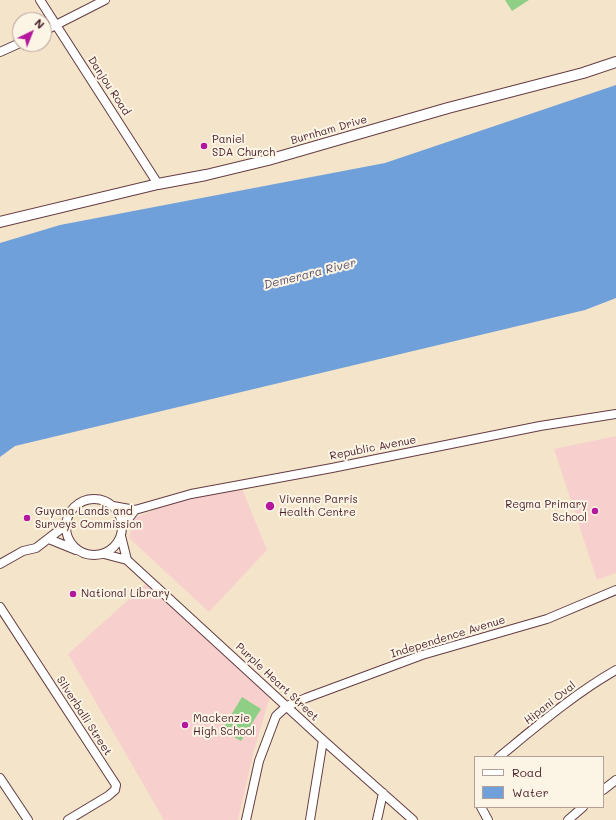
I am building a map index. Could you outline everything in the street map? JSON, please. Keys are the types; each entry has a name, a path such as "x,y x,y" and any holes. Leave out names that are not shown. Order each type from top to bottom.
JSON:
{"street":[{"name":"Danjou Road","path":"40,0 158,184"},
{"path":"52,28 105,0"},
{"path":"0,52 12,47"},
{"name":"Burnham Drive","path":"1,220 268,160 448,108 583,73 616,62"},
{"name":"Republic Avenue","path":"113,506 135,510 191,494 540,426 616,414"},
{"path":"49,539 82,552 93,555 104,554 111,550 117,544 121,536 121,519 113,506 104,500 93,499 83,501 74,507 68,515 66,525 68,536 73,546 82,552"},
{"path":"122,527 135,510"},
{"path":"0,564 23,551 36,548 66,525"},
{"path":"121,536 127,560"},
{"name":"Purple Heart Street","path":"104,554 127,560 413,820"},
{"name":"Independence Avenue","path":"287,706 422,655 547,619 616,590"},
{"name":"Silverballi Street","path":"0,607 116,785 115,790 108,796 68,820"},
{"name":"Hipani Oval","path":"500,756 566,703 600,679 616,670"},
{"path":"246,820 259,761 276,716 287,706"},
{"path":"310,820 324,740"},
{"path":"0,778 28,820"},
{"path":"604,789 616,780"},
{"path":"377,820 383,793"},
{"path":"482,808 488,820"},
{"path":"568,820 582,808"}],"shaded area":[{"name":"Regma Primary School","path":"616,436 616,573 597,580 554,449"},
{"path":"242,489 267,550 209,612 129,538 134,518 179,500"},
{"name":"Mackenzie High School","path":"147,583 270,696 253,754 238,820 164,820 68,654"}],"green space":[{"path":"505,0 529,0 512,11"},
{"path":"242,697 261,709 241,741 222,730"}],"water":[{"name":"Demerara River","path":"616,85 616,298 585,310 15,446 0,457 0,243 60,225 385,163"}],"place":[{"name":"Paniel SDA Church","path":"204,146"},
{"name":"Vivenne Parris Health Centre","path":"270,506"},
{"name":"Regma Primary School","path":"595,511"},
{"name":"Guyana Lands and Surveys Commission","path":"27,518"},
{"name":"National Library","path":"73,594"},
{"name":"Mackenzie High School","path":"185,725"}]}
